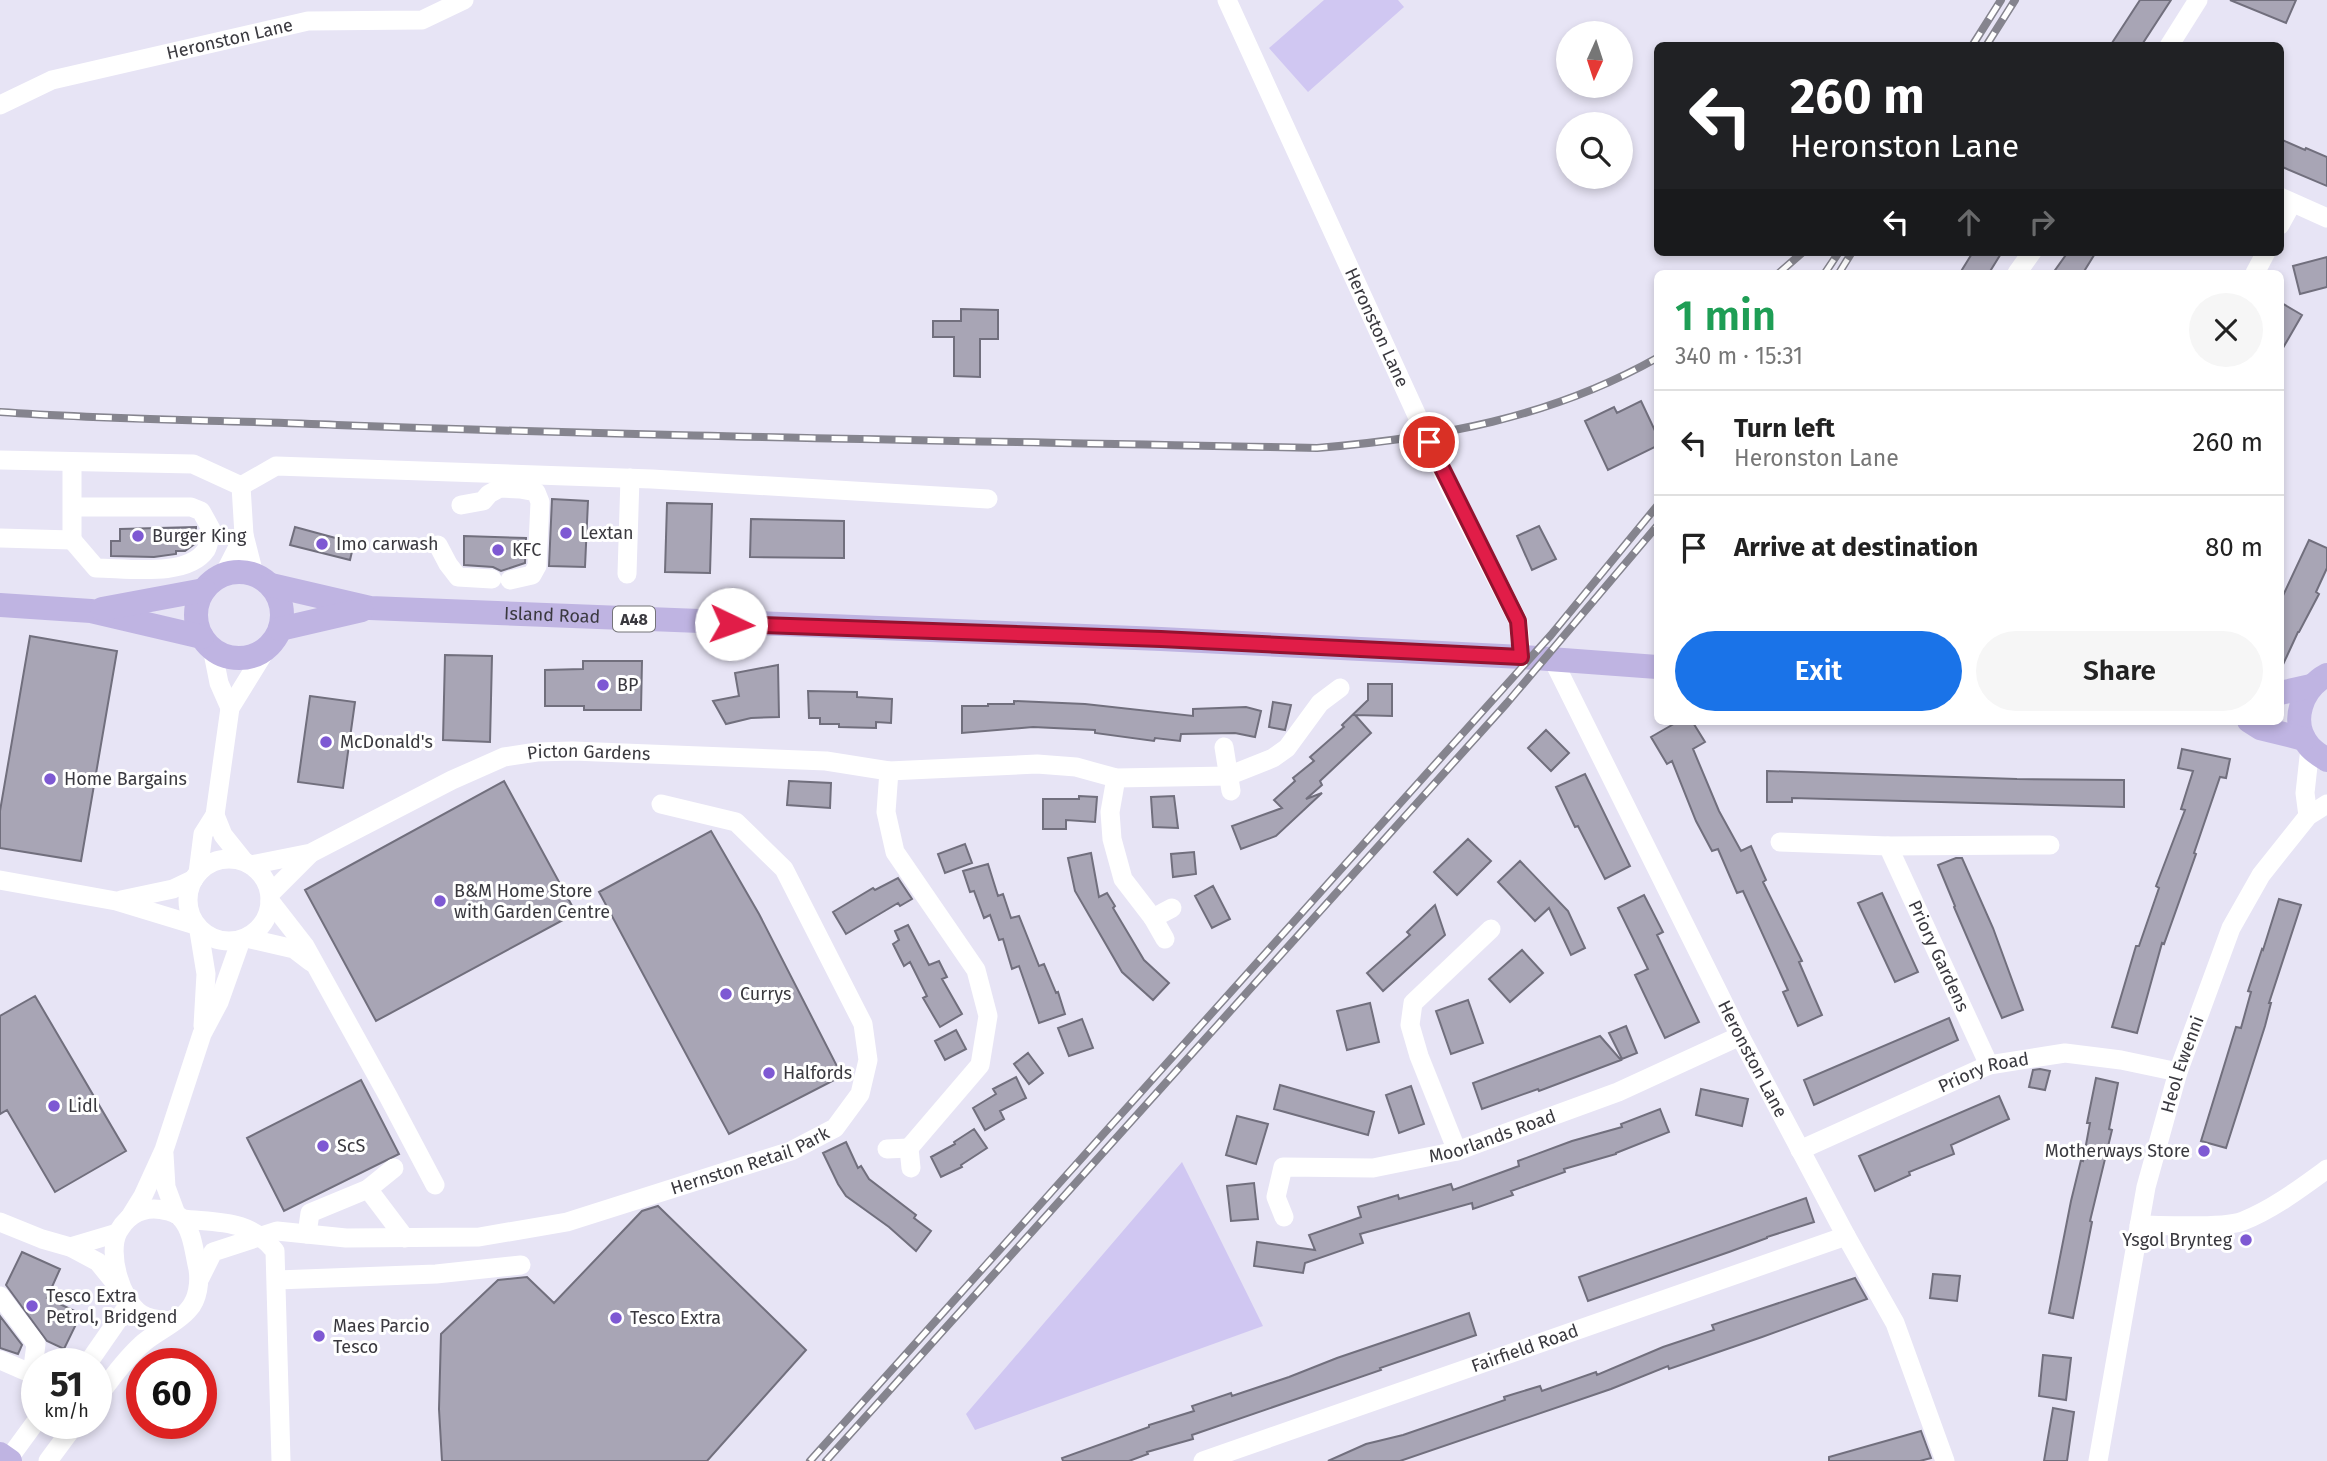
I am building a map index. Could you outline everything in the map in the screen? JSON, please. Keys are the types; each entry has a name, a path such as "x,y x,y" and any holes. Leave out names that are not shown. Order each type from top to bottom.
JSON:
{"main road":[{"name":"A48","path":"91,611 204,590 224,574 239,572 370,608"},
{"path":"262,580 279,597 282,610 274,638"},
{"path":"204,590 198,603 196,618 207,642"},
{"name":"A48","path":"0,606 91,611 207,642 227,656 242,658 254,655 274,638 370,608"},
{"name":"Island Road","path":"370,608 1161,639 1521,657 1654,667"},
{"path":"2284,691 2322,677"},
{"path":"2314,749 2300,725 2300,708 2322,677"},
{"path":"2255,725 2314,749"}],"street":[{"name":"Heronston Lane","path":"0,105 52,80 294,24 308,21 422,20 464,0"},
{"name":"Heronston Lane","path":"1227,0 1451,490 1518,621 1521,657"},
{"path":"2172,42 2198,0"},
{"path":"2286,200 2327,218"},
{"path":"0,460 193,464 241,486"},
{"path":"72,463 72,540 96,568 173,569 188,565 207,550 211,529 201,511 191,507 73,507"},
{"path":"241,486 276,466 630,478 988,499"},
{"path":"627,574 630,478"},
{"path":"241,486 244,535 262,580"},
{"path":"438,545 458,577 501,580 532,575 537,566 540,502 536,492 500,488 483,501 461,505"},
{"path":"224,574 244,535"},
{"path":"0,538 72,540"},
{"path":"202,1034 206,974 197,928 188,908 188,895 196,876 204,834 215,815 230,708 274,638"},
{"path":"207,642 219,683 230,708"},
{"name":"Heronston Lane","path":"1553,660 1740,1036 1846,1236 1895,1322 1945,1461"},
{"path":"1224,747 1229,784 1287,748 1320,703 1340,688"},
{"path":"2308,816 2305,793 2314,749"},
{"name":"Picton Gardens","path":"247,862 311,853 452,780 504,757 526,753 573,751 826,761 889,771 1037,764 1076,766 1116,778 1229,784"},
{"path":"889,771 887,813 895,852 976,970 988,1016 980,1065 909,1148 911,1168"},
{"path":"1116,778 1110,812 1112,839 1123,879 1153,918 1165,939"},
{"name":"Hernston Retail Park","path":"112,1379 142,1343 189,1310 213,1252 277,1231 346,1238 479,1237 567,1222 792,1151 835,1128 860,1094 868,1060 863,1024 783,869 736,822 661,804"},
{"name":"Heol Ewenni","path":"2098,1461 2146,1187 2178,1072 2231,928 2261,875 2308,816 2327,804"},
{"path":"97,1348 126,1298 114,1254 124,1225 144,1196 164,1150 202,1034 219,1002 243,939 261,926 268,915 270,897 266,881 223,835 215,815"},
{"path":"1780,842 1888,846 2050,845"},
{"name":"Priory Gardens","path":"1888,846 1989,1065"},
{"name":"Picton Gardens","path":"270,897 311,853"},
{"path":"116,901 173,888 196,876 211,863 225,859 247,862"},
{"path":"0,880 116,901 197,928 215,939 243,939 294,949 315,965"},
{"path":"270,897 315,965 435,1185"},
{"path":"1153,918 1172,908"},
{"path":"1457,1152 1419,1056 1410,1025 1413,1003 1491,929"},
{"name":"Moorlands Road","path":"1284,1217 1276,1197 1283,1167 1373,1168 1457,1152 1618,1092 1740,1036"},
{"name":"Priory Road","path":"1800,1150 1989,1065 2065,1053 2121,1060 2178,1072"},
{"path":"887,1149 909,1148"},
{"path":"164,1150 166,1187 179,1216 190,1232 200,1278"},
{"path":"307,1234 310,1213 368,1189 394,1168"},
{"path":"2139,1225 2241,1222 2297,1191 2327,1169"},
{"path":"368,1189 405,1238"},
{"name":"Hernston Retail Park","path":"71,1247 124,1225 143,1209 158,1208 179,1216 240,1225 263,1236"},
{"path":"0,1222 71,1247 98,1262 141,1314 153,1320 172,1321"},
{"path":"263,1236 275,1251 281,1461"},
{"name":"Fairfield Road","path":"1203,1461 1846,1236"},
{"path":"276,1280 436,1274 521,1265"},
{"path":"0,1296 36,1344 36,1348"},
{"path":"0,1360 21,1370"},
{"path":"6,1459 22,1439"},
{"path":"48,1461 64,1439"}],"shaded area":[{"path":"1324,0 1398,0 1404,7 1308,92 1269,48"},
{"path":"1182,1162 1263,1326 975,1430 966,1414"}],"building":[{"path":"2140,0 2171,0 2144,42 2113,42"},
{"path":"2230,0 2296,0 2286,23"},
{"path":"2284,141 2327,157 2327,186 2284,168"},
{"path":"1971,256 2000,256 1991,270 1962,270"},
{"path":"2065,256 2094,256 2085,270 2055,270"},
{"path":"2327,257 2327,287 2300,294 2293,266"},
{"path":"2284,304 2302,315 2284,346"},
{"path":"961,309 998,310 998,339 980,339 980,377 954,376 954,337 933,337 933,321 961,321"},
{"path":"1641,401 1654,429 1654,447 1608,470 1585,421 1614,407 1617,413"},
{"name":"Lextan","path":"552,499 588,501 585,567 549,566"},
{"path":"667,503 712,504 710,573 665,572"},
{"path":"751,519 844,521 844,558 750,557"},
{"path":"1539,526 1556,559 1532,570 1517,536"},
{"path":"196,527 196,543 185,551 154,557 111,556 111,541 120,541 120,529"},
{"name":"Imo carwash","path":"295,527 354,543 350,560 290,545"},
{"name":"KFC","path":"464,536 526,538 525,563 501,571 493,567 464,565"},
{"path":"2309,540 2327,548 2327,568 2316,592 2319,594 2284,662 2284,593"},
{"name":"Home Bargains","path":"30,636 117,651 81,861 0,848 0,811"},
{"path":"445,655 492,656 490,742 443,740"},
{"path":"583,661 642,661 641,710 584,710 584,706 545,706 545,670 583,669"},
{"path":"778,665 779,717 751,718 726,724 713,701 739,696 735,673"},
{"path":"1368,684 1392,684 1392,716 1355,715 1371,733 1320,781 1322,785 1306,799 1322,793 1276,836 1241,849 1232,826 1282,808 1274,800 1295,781 1293,778 1314,761 1310,757 1344,727 1342,725 1368,700"},
{"path":"808,691 857,692 857,697 892,699 891,723 876,722 876,728 820,724 820,718 809,718"},
{"name":"McDonald's","path":"310,696 355,702 343,788 298,782"},
{"path":"1014,701 1085,704 1193,716 1193,709 1246,707 1261,711 1255,737 1235,733 1181,734 1180,741 1155,738 1154,741 1095,733 1095,730 1033,727 962,733 962,706 1014,704"},
{"path":"1273,702 1291,705 1285,730 1269,727"},
{"path":"1672,725 1694,725 1705,742 1693,749 1719,811 1741,851 1751,846 1766,880 1763,882 1802,961 1799,962 1822,1015 1798,1026 1783,992 1788,990 1743,891 1737,893 1718,849 1712,851 1696,821 1672,761 1667,764 1651,737"},
{"path":"1546,730 1569,753 1551,771 1528,748"},
{"path":"2182,749 2230,759 2226,778 2220,777 2194,853 2196,854 2164,944 2162,943 2137,1033 2112,1027 2136,946 2139,946 2159,888 2156,886 2185,810 2181,809 2193,771 2178,768"},
{"path":"1767,771 2124,780 2124,807 1792,798 1792,802 1767,802"},
{"path":"1585,774 1630,866 1605,879 1556,787"},
{"name":"B&M Home Store with Garden Centre","path":"504,781 576,913 376,1021 305,890"},
{"path":"789,781 831,783 830,808 787,805"},
{"path":"1079,796 1097,797 1095,822 1066,820 1066,829 1043,829 1043,799 1079,799"},
{"path":"1174,796 1178,828 1153,827 1151,797"},
{"path":"711,831 759,914 842,1076 729,1134 599,892"},
{"path":"1468,839 1491,861 1457,895 1434,872"},
{"path":"965,844 972,863 945,873 938,854"},
{"path":"1194,852 1196,874 1173,877 1171,854"},
{"path":"1091,853 1099,897 1107,893 1144,960 1169,983 1153,1000 1122,972 1075,891 1068,858"},
{"path":"1962,858 1993,928 2023,1010 2002,1018 1938,865"},
{"path":"1520,861 1568,911 1585,948 1571,955 1549,908 1535,921 1498,882"},
{"path":"988,864 998,896 1003,894 1011,918 1019,916 1039,966 1044,964 1065,1014 1039,1023 1019,966 1012,969 1003,939 999,940 990,915 984,918 974,891 970,892 963,871"},
{"path":"898,878 912,899 900,906 898,903 846,934 833,912 873,888 875,890"},
{"path":"1213,886 1230,919 1212,928 1195,896"},
{"path":"1882,893 1918,972 1895,982 1858,903"},
{"path":"1644,895 1663,932 1657,935 1699,1022 1665,1038 1635,975 1648,969 1618,908"},
{"path":"2279,899 2301,905 2226,1148 2201,1141 2236,1027 2241,1028 2251,992 2248,991"},
{"path":"1435,905 1445,935 1383,991 1367,973 1410,935 1407,932"},
{"path":"908,925 929,965 939,961 947,977 942,979 962,1014 940,1027 923,998 927,996 910,962 904,966 893,944 899,940 895,931"},
{"path":"1522,950 1543,973 1510,1002 1489,979"},
{"path":"35,996 126,1151 55,1192 7,1110 0,1114 0,1016"},
{"path":"1468,1000 1483,1043 1451,1054 1436,1011"},
{"path":"1370,1003 1379,1042 1347,1050 1337,1011"},
{"path":"1949,1018 1958,1040 1814,1105 1804,1080"},
{"path":"1082,1019 1093,1048 1069,1056 1058,1028"},
{"path":"1626,1026 1637,1053 1622,1059 1609,1033"},
{"path":"956,1030 966,1049 945,1060 935,1041"},
{"path":"1600,1036 1621,1060 1482,1109 1473,1083"},
{"path":"1028,1053 1043,1073 1029,1084 1014,1064"},
{"path":"2033,1070 2050,1071 2045,1090 2029,1087"},
{"path":"1016,1077 1026,1098 1000,1111 1004,1119 985,1130 973,1108 996,1094 993,1089"},
{"path":"2096,1078 2118,1083 2109,1129 2112,1130 2090,1221 2092,1222 2073,1318 2049,1313 2071,1201 2081,1160 2083,1161"},
{"name":"ScS","path":"361,1080 399,1154 284,1211 247,1138"},
{"path":"1280,1085 1374,1112 1368,1135 1274,1109"},
{"path":"1411,1086 1424,1124 1399,1133 1386,1095"},
{"path":"1701,1089 1748,1099 1742,1126 1696,1115"},
{"path":"1999,1096 2009,1119 1951,1145 1954,1154 1909,1172 1910,1175 1875,1191 1859,1156"},
{"path":"1660,1109 1669,1132 1616,1154 1564,1169 1565,1172 1511,1191 1513,1195 1473,1209 1472,1203 1360,1234 1363,1243 1305,1263 1303,1273 1254,1266 1257,1242 1315,1250 1309,1235 1361,1217 1358,1207 1451,1184 1453,1190 1519,1166 1518,1161 1572,1141 1622,1127 1621,1124"},
{"path":"1237,1116 1268,1124 1256,1164 1226,1155"},
{"path":"974,1129 987,1148 961,1165 962,1167 941,1177 931,1157 955,1144 954,1142"},
{"path":"846,1142 858,1168 861,1166 869,1179 916,1215 914,1218 931,1231 916,1251 889,1227 846,1196 838,1184 823,1153"},
{"path":"1254,1183 1258,1219 1231,1221 1227,1186"},
{"path":"1806,1198 1814,1222 1588,1301 1579,1277"},
{"name":"Tesco Extra","path":"658,1206 806,1350 707,1461 442,1461 439,1409 441,1334 498,1280 527,1277 554,1303 642,1211"},
{"name":"Tesco Extra Petrol, Bridgend","path":"22,1252 60,1269 47,1298 81,1314 64,1348 47,1341 6,1285"},
{"path":"1933,1274 1960,1276 1957,1301 1930,1298"},
{"path":"1855,1278 1867,1299 1762,1337 1669,1369 1668,1366 1611,1389 1400,1461 1328,1461 1366,1444 1403,1435 1505,1400 1504,1397 1540,1386 1542,1391 1596,1372 1597,1375 1663,1347 1714,1330 1712,1325"},
{"path":"1469,1313 1476,1335 1192,1435 1193,1439 1147,1452 1148,1454 1129,1461 1063,1461 1062,1458 1194,1411 1192,1406 1289,1377"},
{"path":"0,1316 22,1345 18,1354 0,1348"},
{"path":"2043,1355 2071,1358 2066,1400 2039,1396"},
{"path":"2053,1408 2074,1412 2067,1461 2044,1461"},
{"path":"1921,1431 1931,1458 1920,1461 1829,1461 1829,1457"}],"railway":[{"path":"1975,42 2001,0"},
{"path":"1989,42 2015,0"},
{"path":"1782,270 1798,256"},
{"path":"1827,270 1836,256"},
{"path":"1841,270 1850,256"},
{"path":"0,412 582,433 1317,448 1406,438 1492,422 1576,396 1654,360"},
{"path":"810,1461 1551,635 1654,510"},
{"path":"826,1461 1507,703 1654,530"}],"place":[{"name":"Lextan","path":"566,533"},
{"name":"Burger King","path":"138,536"},
{"name":"Imo carwash","path":"322,544"},
{"name":"KFC","path":"498,550"},
{"name":"BP","path":"603,685"},
{"name":"McDonald's","path":"326,742"},
{"name":"Home Bargains","path":"50,779"},
{"name":"B&M Home Store with Garden Centre","path":"440,901"},
{"name":"Currys","path":"726,994"},
{"name":"Halfords","path":"769,1073"},
{"name":"Lidl","path":"54,1106"},
{"name":"ScS","path":"323,1146"},
{"name":"Motherways Store","path":"2204,1151"},
{"name":"Ysgol Brynteg","path":"2246,1240"},
{"name":"Tesco Extra Petrol, Bridgend","path":"32,1306"},
{"name":"Tesco Extra","path":"616,1318"},
{"name":"Maes Parcio Tesco","path":"319,1336"}],"route":[{"path":"731,624 1161,639 1521,657 1518,621 1429,442"}]}
